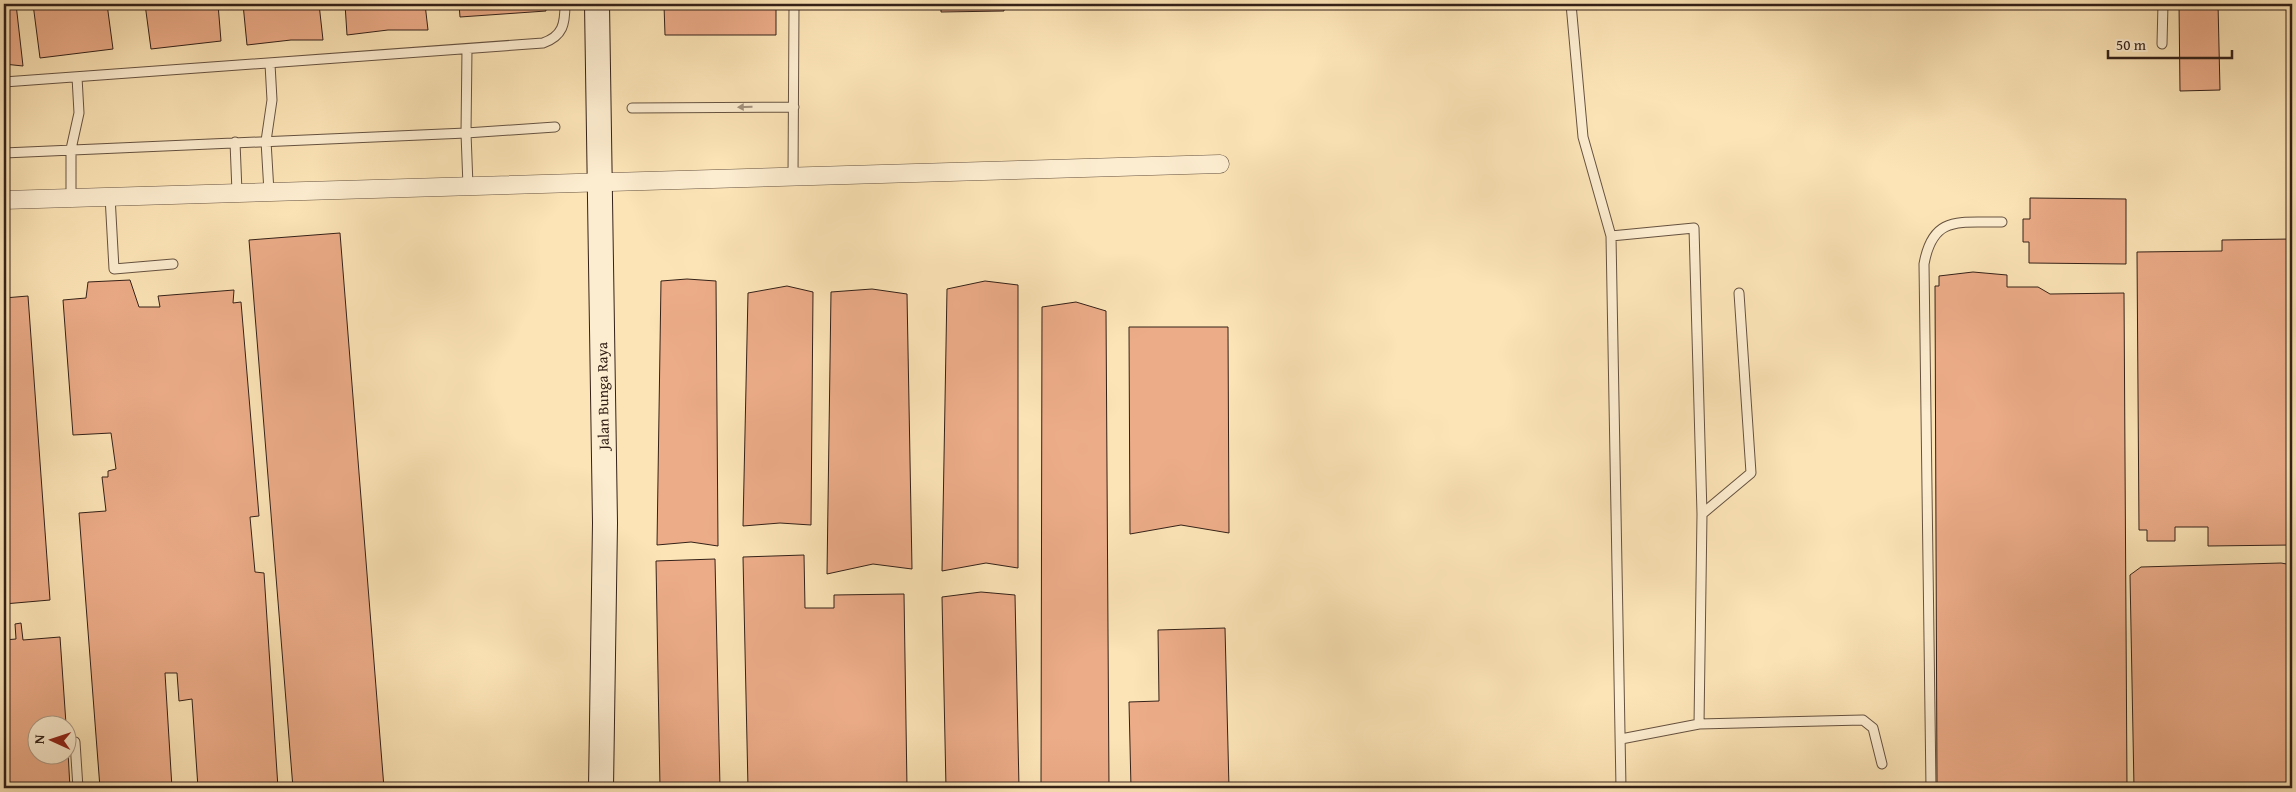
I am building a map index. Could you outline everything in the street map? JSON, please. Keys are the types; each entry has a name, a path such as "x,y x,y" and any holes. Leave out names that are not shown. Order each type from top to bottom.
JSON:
{"street":[{"name":"Jalan Bunga Raya","path":"597,4 605,523 601,788"},
{"path":"4,200 1220,164"}],"lane":[{"path":"4,82 543,44 554,39 561,30 565,17 565,4"},
{"path":"1571,4 1583,137 1611,236 1621,788"},
{"path":"2162,44 2163,4"},
{"path":"794,7 794,177"},
{"path":"466,48 468,186"},
{"path":"269,192 266,141 272,100 270,64"},
{"path":"71,197 71,149 73,130 79,114 77,78"},
{"path":"632,108 794,107"},
{"path":"4,153 466,133 555,127"},
{"path":"235,142 237,192"},
{"path":"110,196 114,269 173,264"},
{"path":"1931,788 1924,264 1927,249 1933,235 1940,229 1952,223 2002,222"},
{"path":"1611,236 1694,228 1702,514 1699,724"},
{"path":"1702,514 1751,473 1739,293"},
{"path":"1620,739 1699,724 1863,720 1873,728 1882,764"},
{"path":"76,764 78,788"}],"building":[{"path":"4,4 16,4 23,66 4,64"},
{"path":"33,4 107,4 113,49 40,58"},
{"path":"145,4 218,4 221,41 151,49"},
{"path":"243,4 319,4 323,40 291,40 247,45"},
{"path":"345,4 425,4 428,30 388,30 347,35"},
{"path":"459,4 545,4 546,11 460,17"},
{"path":"647,4 776,4 776,35 665,35 664,5"},
{"path":"941,4 1004,4 1004,11 941,12"},
{"path":"2179,4 2218,4 2220,90 2180,91"},
{"path":"2030,198 2126,199 2126,264 2029,263 2029,242 2023,242 2023,219 2030,219"},
{"path":"340,233 384,788 293,788 249,240"},
{"path":"2292,239 2292,545 2208,546 2208,527 2175,527 2175,541 2147,541 2147,530 2139,530 2137,252 2222,251 2222,240"},
{"path":"1973,272 2007,275 2007,287 2038,287 2050,294 2124,293 2127,788 1937,788 1935,286 1939,286 1939,276"},
{"path":"687,279 716,281 718,546 691,542 657,545 661,281"},
{"path":"130,280 139,307 160,307 158,296 234,290 233,303 241,302 259,516 250,517 255,572 264,573 278,788 198,788 192,699 179,701 177,673 165,673 172,788 100,788 79,513 106,511 102,477 108,477 108,471 116,469 111,433 73,435 63,300 86,298 88,282"},
{"path":"985,281 1018,285 1018,568 986,563 942,571 947,289"},
{"path":"787,286 813,292 811,525 780,523 743,526 748,293"},
{"path":"872,289 907,294 912,569 873,564 827,574 831,292"},
{"path":"28,296 50,600 4,604 4,298"},
{"path":"1076,302 1106,311 1109,788 1041,788 1042,307"},
{"path":"1129,327 1228,327 1229,533 1181,525 1130,534"},
{"path":"804,555 805,608 834,608 834,595 904,594 907,788 748,788 743,557"},
{"path":"715,559 720,788 660,788 656,561"},
{"path":"2281,563 2292,565 2292,788 2134,788 2130,575 2141,567"},
{"path":"981,592 1015,595 1019,788 946,788 942,597"},
{"path":"21,623 23,640 60,637 65,714 28,714 28,764 69,764 70,788 4,788 4,640 16,639 15,624"},
{"path":"1225,628 1229,788 1131,788 1129,702 1159,701 1158,630"}]}
